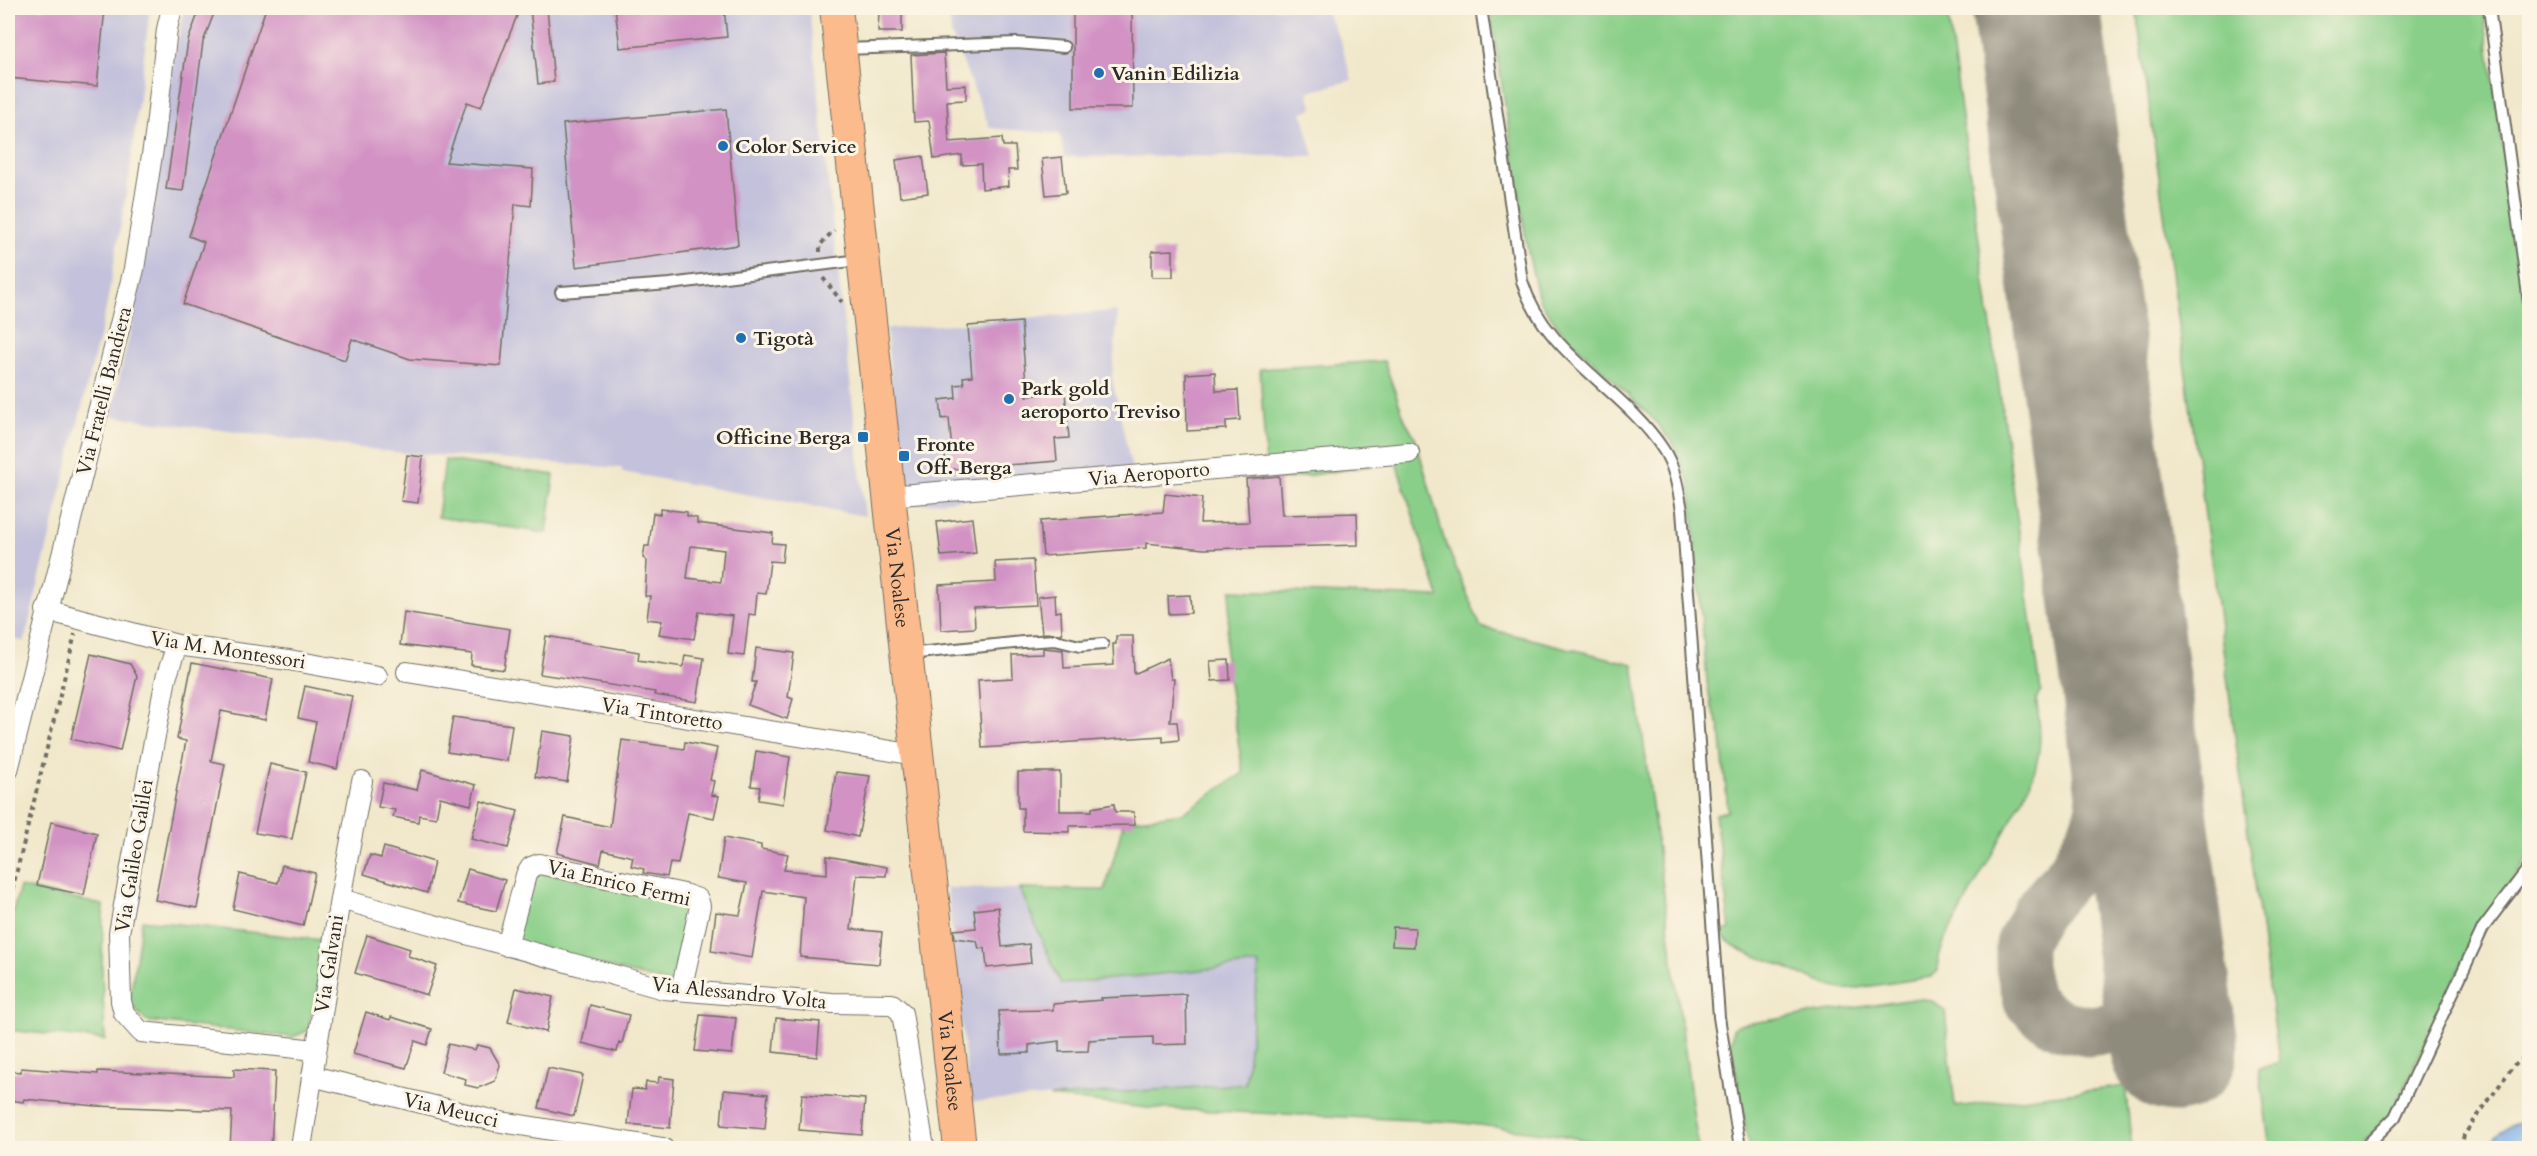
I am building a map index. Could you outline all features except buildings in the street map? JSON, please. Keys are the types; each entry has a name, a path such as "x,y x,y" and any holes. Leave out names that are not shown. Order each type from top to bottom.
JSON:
{"main road":[{"name":"Via Noalese","path":"836,8 960,1149"}],"street":[{"name":"Via Fratelli Bandiera","path":"8,770 46,610 103,400 135,269 155,136 167,29 172,8"},
{"name":"Via Aeroporto","path":"888,496 1409,453"},
{"name":"Via M. Montessori","path":"46,610 177,645 289,660 377,676"},
{"name":"Via Galileo Galilei","path":"177,645 166,678 119,933 121,1001 124,1013 141,1032 316,1050"},
{"name":"Via Tintoretto","path":"407,672 916,755"},
{"name":"Via Galvani","path":"301,1149 339,899 362,781"},
{"name":"Via Enrico Fermi","path":"507,946 526,875 531,867 539,864 684,894 698,899 700,906 681,990"},
{"name":"Via Alessandro Volta","path":"339,899 664,989 832,1003 892,1004 902,1013 924,1149"},
{"name":"Via Meucci","path":"312,1076 495,1121 663,1149"}],"lane":[{"path":"1481,8 1522,281 1528,300 1540,322 1556,341 1647,428 1664,451 1675,477 1682,510 1719,1017 1740,1149"},
{"path":"2489,8 2529,310"},
{"path":"841,49 1017,43 1064,48"},
{"path":"561,292 670,284 863,260"},
{"path":"905,654 1055,640 1080,646 1103,644"},
{"path":"2364,1149 2395,1117 2483,928 2529,866"}],"path":[{"path":"8,907 78,619"},
{"path":"2461,1149 2464,1135 2514,1065 2529,1053"}],"shaded area":[{"path":"8,8 150,8 129,178 106,309 24,642 8,637"},
{"path":"184,8 809,8 865,516 622,472 622,468 393,452 111,416 134,315 157,182 167,96"},
{"path":"949,8 1324,8 1341,42 1352,80 1308,92 1313,109 1302,112 1314,156 1065,157 1060,134 990,128 951,34"},
{"path":"1118,311 1112,378 1134,479 904,506 886,329"},
{"path":"947,888 1020,889 1062,984 1259,963 1245,1084 970,1102"}],"green space":[{"path":"1490,8 1947,8 2041,691 2036,699 2039,745 2033,777 1946,937 1938,959 1938,971 1931,977 1845,990 1835,988 1745,952 1731,944 1720,932 1730,929 1715,814 1728,811 1720,728 1711,705 1707,682 1690,484 1672,443 1655,421 1560,329 1539,300 1528,252"},
{"path":"2136,8 2483,8 2530,341 2529,856 2480,925 2387,1125 2356,1148 2270,1148 2259,1068 2277,1064 2279,1060"},
{"path":"1384,361 1405,420 1415,437 1444,539 1481,627 1633,664 1698,1148 1624,1148 1560,1135 1455,1122 1148,1108 1050,1097 1245,1084 1259,964 1061,984 1020,889 1105,890 1124,821 1183,813 1243,773 1225,657 1231,590 1439,597 1396,462 1267,482 1260,369"},
{"path":"445,460 554,475 547,533 438,517"},
{"path":"540,871 688,904 696,909 676,985 513,942 531,875"},
{"path":"20,887 103,905 102,973 105,1040 8,1030 8,928"},
{"path":"142,920 330,941 307,1031 293,1037 146,1021 129,1003"},
{"path":"1921,998 1932,1001 1945,1011 1955,1107 2125,1086 2132,1148 1749,1148 1731,1044 1733,1029 1738,1025"}],"water":[{"path":"2529,1118 2529,1148 2484,1148 2501,1131"}],"taxiway":[{"path":"2127,685 2116,777 2093,833 2072,872 2037,913 2021,944 2021,968 2029,1001 2044,1015 2064,1026 2088,1031 2122,1027 2157,989 2162,959"}],"runway":[{"path":"2036,8 2174,1048"}],"place":[{"name":"Vanin Edilizia","path":"1099,73"},
{"name":"Color Service","path":"723,146"},
{"name":"Tigotà","path":"741,338"},
{"name":"Park gold aeroporto Treviso","path":"1009,399"},
{"name":"Officine Berga","path":"863,437"},
{"name":"Fronte Off. Berga","path":"904,456"}]}
